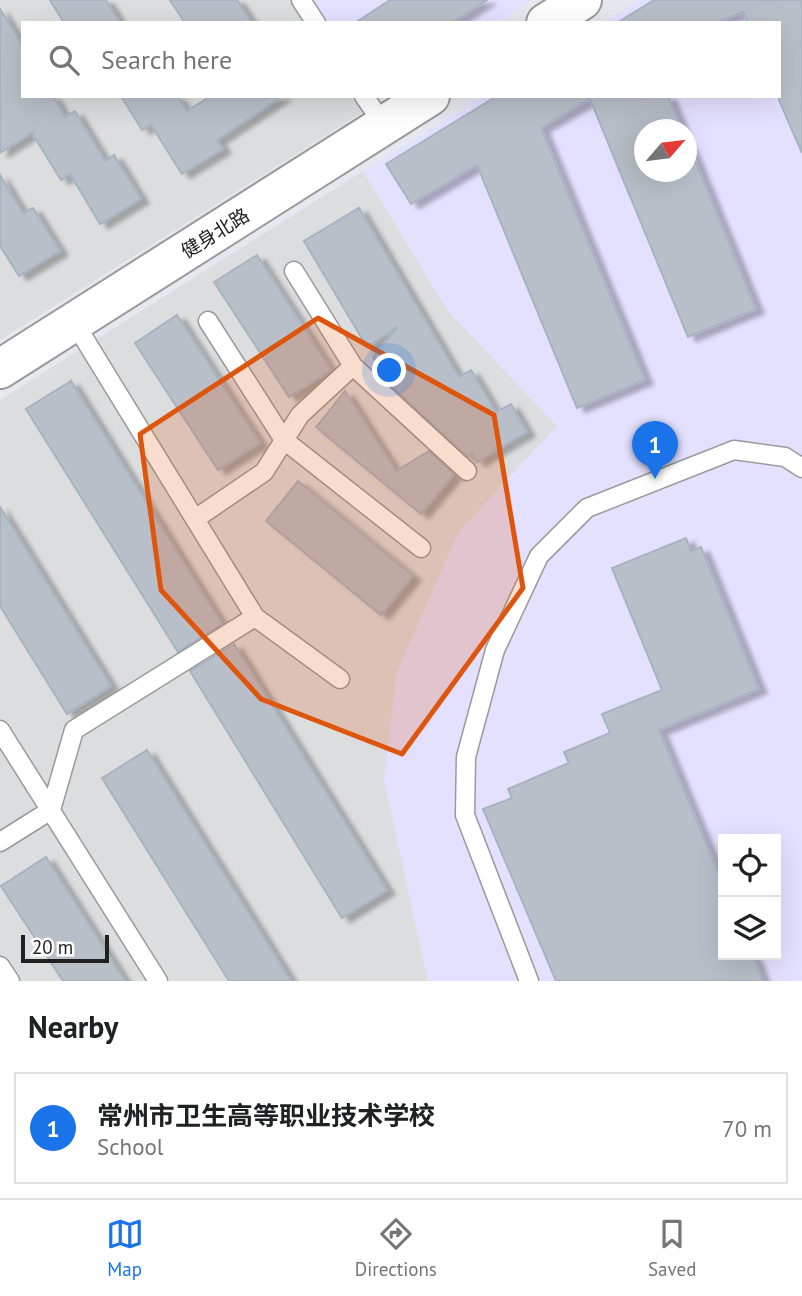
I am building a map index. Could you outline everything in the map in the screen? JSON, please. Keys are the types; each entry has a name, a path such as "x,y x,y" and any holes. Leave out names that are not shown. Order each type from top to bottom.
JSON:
{"street":[{"path":"549,21 582,0"},
{"name":"健身北路","path":"0,369 74,322 374,111 423,98"}],"lane":[{"path":"301,0 315,21"},
{"path":"294,271 353,366 467,471"},
{"path":"208,321 284,440 421,548"},
{"path":"74,322 255,617 340,679"},
{"path":"195,519 264,472 300,415 353,366"},
{"path":"529,981 465,815 466,757 495,650 539,556 587,508 734,450 785,457 802,468"},
{"path":"0,842 51,810 74,730 255,617"},
{"path":"0,730 158,981"},
{"path":"0,966 10,981"}],"highlighted area":[{"path":"318,318 494,415 523,588 402,754 261,699 161,590 140,434"}],"shaded area":[{"path":"0,0 301,0 315,21 21,21 21,98 365,98 371,107 0,340"},
{"path":"301,0 531,0 500,21 315,21"},
{"path":"639,0 802,0 802,981 428,981 384,781 396,674 458,533 557,426 447,310 363,171 481,98 781,98 781,21 605,21"},
{"path":"363,171 447,310 557,426 458,533 407,885 428,981 0,981 0,400"}],"building":[{"path":"50,0 106,0 119,21 63,21"},
{"path":"170,0 237,0 251,21 184,21"},
{"path":"390,0 487,0 455,21 358,21"},
{"path":"654,0 802,0 802,153 779,100 781,21 747,21 743,12 721,21 620,21"},
{"path":"0,9 21,43 21,98 54,98 65,117 75,111 105,161 114,155 141,199 100,224 70,174 61,180 32,133 0,153"},
{"path":"122,98 178,98 187,111 208,98 280,98 217,140 223,149 182,174 151,125 142,130"},
{"path":"494,98 669,98 677,119 634,119 634,182 697,182 697,165 756,309 688,337 590,99 541,128 645,380 577,408 477,165 411,204 386,164"},
{"path":"0,175 23,213 33,208 60,251 19,276 0,246"},
{"path":"359,208 459,377 471,370 496,412 511,404 527,432 477,462 472,453 468,457 388,383 373,357 398,326 367,347 304,241"},
{"path":"257,255 331,370 289,397 214,282"},
{"path":"177,315 260,443 218,470 135,343"},
{"path":"71,381 222,624 178,652 26,409"},
{"path":"345,391 396,471 429,451 454,474 421,514 316,427"},
{"path":"298,481 413,576 381,615 266,521"},
{"path":"0,507 111,686 67,714 0,606"},
{"path":"686,538 691,551 701,547 759,689 659,730 718,872 718,960 755,960 763,981 556,981 483,809 512,798 508,789 569,763 564,752 610,733 602,714 662,690 612,568"},
{"path":"234,644 387,890 342,918 190,671"},
{"path":"147,750 291,981 229,981 102,778"},
{"path":"46,857 125,981 63,981 1,886"}],"place":[{"name":"常州市卫生高等职业技术学校","path":"655,479"}]}
